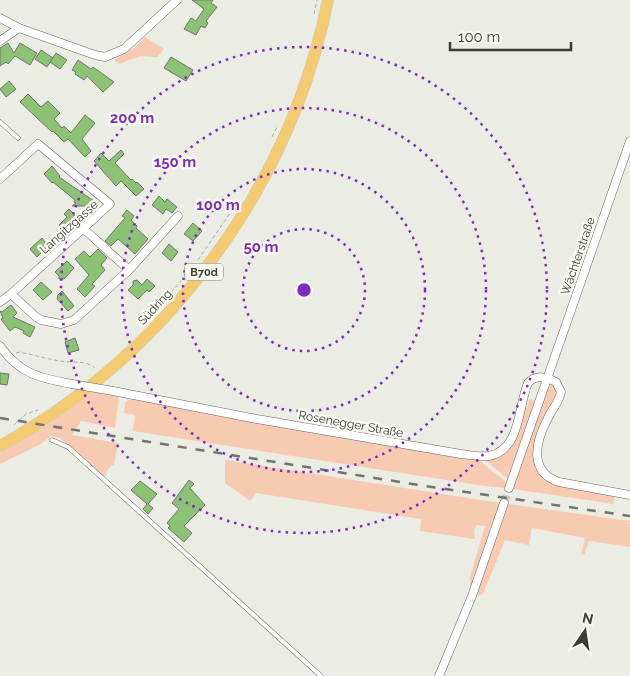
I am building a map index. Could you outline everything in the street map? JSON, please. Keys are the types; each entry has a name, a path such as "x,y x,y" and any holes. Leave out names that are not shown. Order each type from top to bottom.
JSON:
{"main road":[{"name":"Südring","path":"0,446 54,413 116,364 174,308 220,250 261,184 292,120 306,85 322,31 328,0"}],"street":[{"path":"0,18 19,28 105,57 124,49 177,0"},
{"path":"0,41 19,28"},
{"name":"Wächterstraße","path":"547,378 630,141"},
{"name":"Langitzgasse","path":"0,179 38,144 110,204 0,302"},
{"path":"11,294 41,320 55,324 68,323 74,320 129,270 178,216"},
{"path":"84,229 129,270"},
{"name":"Rosenegger Straße","path":"0,346 3,355 19,368 33,375 72,384 266,420 461,454 483,456 498,452 509,441 518,422 528,382 537,376 547,378"},
{"path":"509,488 547,378 556,382 561,392 558,402 545,422 539,443 537,459 542,472 548,478 559,482 630,495"},
{"path":"439,676 472,596 504,503"}],"lane":[{"path":"0,122 18,138"},
{"path":"52,440 68,447 321,676"}],"path":[{"path":"312,18 317,0"},
{"path":"270,142 278,125"},
{"path":"195,264 238,201"},
{"path":"153,313 183,278"},
{"path":"3,355 20,352 61,362 93,365 97,370"}],"shaded area":[{"path":"145,37 164,49 157,57 141,56 119,64 114,60 134,48"},
{"path":"551,385 555,386 558,394 541,425 534,457 537,471 548,481 614,495 614,504 513,489 548,388"},
{"path":"94,391 119,397 115,428 81,421 72,435 118,443 114,464 108,469 105,477 60,438 51,436 41,444 0,464 0,453 49,424"},
{"path":"137,398 474,460 481,462 507,483 505,488 485,486 133,431 135,415 124,413 125,403 128,400"},
{"path":"531,399 534,400 534,403 508,479 485,460 519,431 525,410"},
{"path":"225,460 500,503 471,586 470,577 485,526 477,525 474,530 475,539 420,531 421,519 256,493 250,501 225,483"},
{"path":"508,504 630,521 630,547 589,541 584,555 581,554 585,538 532,528 529,545 505,540 483,594 479,596 477,592"}],"building":[{"path":"192,0 213,0 211,3 217,7 206,21 208,23 205,28 201,26 196,35 184,29 191,18 196,21 204,9"},
{"path":"8,43 14,53 20,43 37,53 30,65 15,56 8,64 6,62 0,66 0,48"},
{"path":"41,50 53,58 47,67 35,59"},
{"path":"56,53 67,60 60,69 50,62"},
{"path":"171,57 193,70 186,81 164,68"},
{"path":"78,60 91,69 93,67 114,82 103,92 87,76 84,80 75,74 76,72 72,70"},
{"path":"9,81 16,89 6,97 0,89"},
{"path":"28,94 41,107 48,101 60,113 54,119 62,128 64,126 71,133 85,115 95,123 82,139 91,151 85,157 68,139 64,142 20,102"},
{"path":"121,150 124,154 115,163 131,180 137,182 144,189 136,196 121,181 116,186 94,161 101,153 109,161"},
{"path":"52,166 59,177 94,201 88,208 86,206 72,206 76,203 74,202 75,200 52,183 44,174"},
{"path":"159,196 165,202 167,199 177,207 172,213 166,209 163,214 152,205"},
{"path":"69,209 79,220 67,234 59,225 67,217 64,214"},
{"path":"127,210 134,216 131,220 137,226 136,228 148,239 135,254 118,239 111,246 105,241 125,218 122,216"},
{"path":"193,223 202,231 193,241 184,234"},
{"path":"42,238 48,246 37,257 30,249"},
{"path":"169,244 178,252 171,261 162,253"},
{"path":"98,249 107,258 101,265 105,270 92,284 95,286 85,297 77,289 89,275 75,259 84,251 90,257"},
{"path":"67,261 74,268 64,279 59,279 55,272"},
{"path":"147,279 155,286 149,292 147,290 138,299 128,290 133,285 133,281 137,280 142,285"},
{"path":"41,282 52,292 43,300 33,290"},
{"path":"62,291 74,306 68,311 57,299"},
{"path":"11,305 17,313 13,317 35,327 30,337 23,333 24,331 15,327 10,331 1,319 3,318 0,311 2,312"},
{"path":"75,338 79,350 68,353 65,342"},
{"path":"0,373 9,374 7,385 0,384"},
{"path":"189,480 194,484 190,488 205,505 184,526 192,533 184,542 168,528 170,526 167,523 179,509 172,503"},
{"path":"140,481 157,494 148,504 153,508 148,514 143,509 147,504 131,490"}],"tunnel":[{"path":"504,503 509,488"}],"railway":[{"path":"0,418 425,486 630,516"}]}
